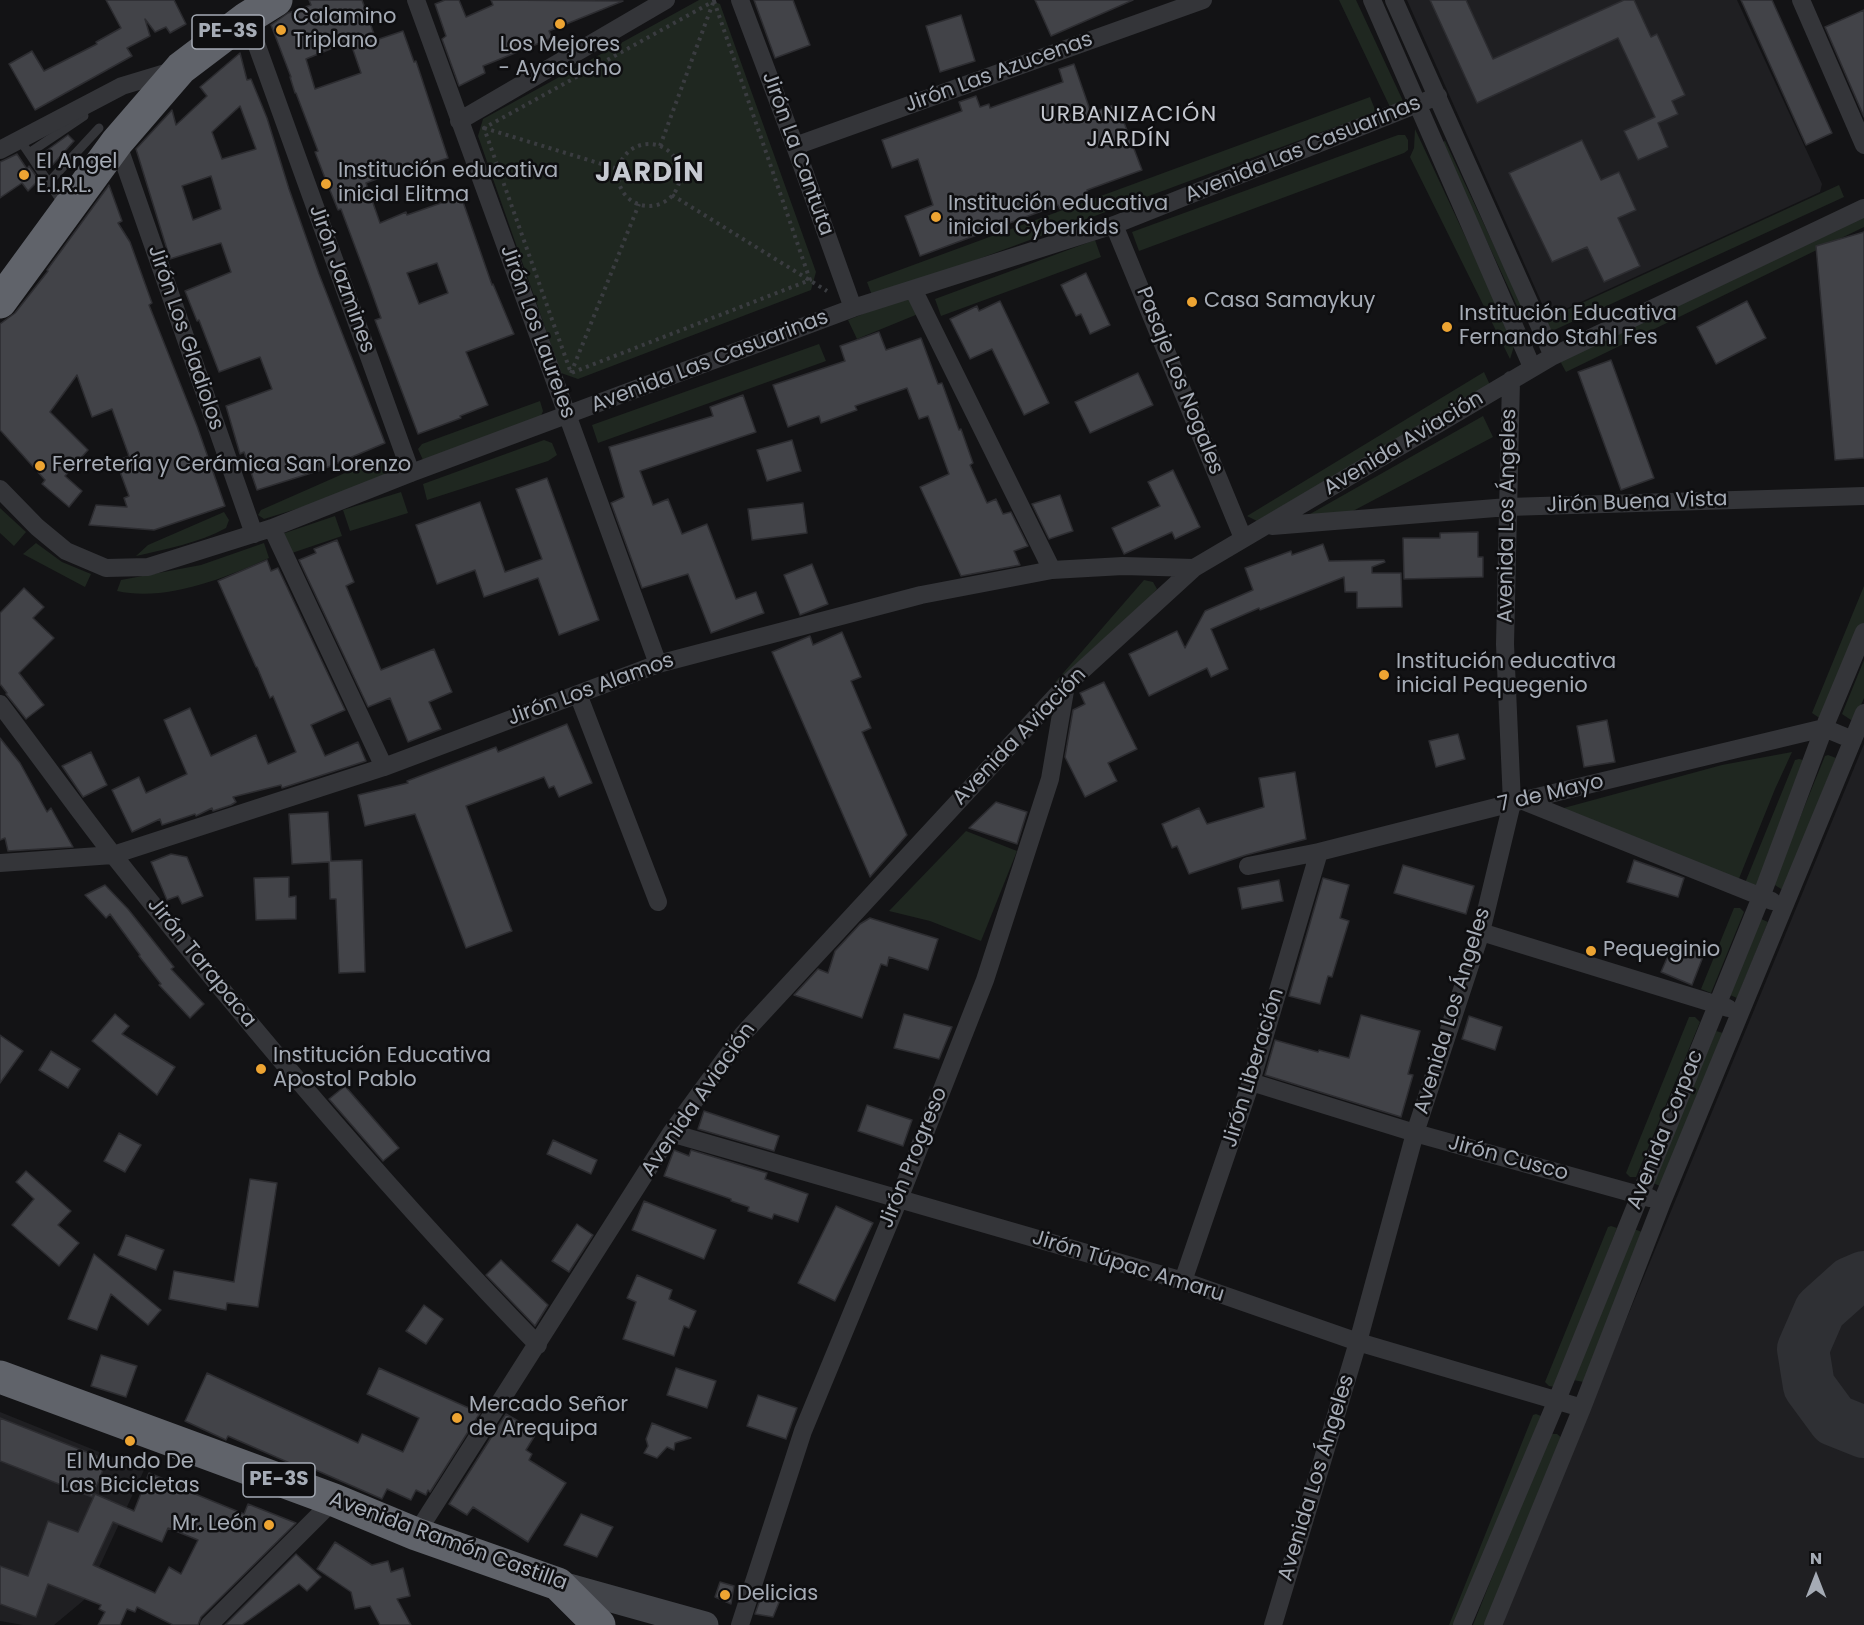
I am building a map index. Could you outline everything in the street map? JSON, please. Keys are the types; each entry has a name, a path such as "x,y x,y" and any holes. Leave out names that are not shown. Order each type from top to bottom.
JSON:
{"highway":[{"name":"PE-3S","path":"0,302 68,212 108,135 181,68 247,18 276,0"},
{"name":"Avenida Ramón Castilla","path":"0,1377 334,1500 416,1534 558,1584"},
{"name":"PE-3S","path":"558,1584 599,1625"}],"street":[{"name":"Jirón Los Laureles","path":"416,0 658,664"},
{"path":"459,121 666,0"},
{"name":"Jirón La Cantuta","path":"740,0 854,308"},
{"name":"Jirón Las Azucenas","path":"795,146 1203,0"},
{"path":"1372,0 1532,367"},
{"path":"1394,0 1553,356"},
{"path":"1801,0 1864,145"},
{"name":"Jirón Jazmines","path":"247,18 411,473"},
{"path":"0,150 25,146 122,86 181,68"},
{"name":"Avenida Las Casuarinas","path":"0,489 66,551 106,568 148,567 272,528 411,473 854,308 1114,225 1438,96"},
{"name":"Jirón Los Gladiolos","path":"108,135 254,534"},
{"name":"Avenida Aviación","path":"416,1534 671,1133 742,1034 1066,685 1194,568 1243,538 1267,526 1532,367 1864,208"},
{"name":"Pasaje Los Nogales","path":"1114,225 1243,538"},
{"path":"914,289 1052,570"},
{"name":"Avenida Los Ángeles","path":"1273,1625 1358,1342 1415,1133 1480,932 1517,802 1505,644 1511,380"},
{"name":"Jirón Buena Vista","path":"1267,526 1508,507 1864,496"},
{"path":"272,528 384,767"},
{"name":"Jirón Los Alamos","path":"0,863 113,855 384,767 658,664 921,595 1052,570 1123,566 1194,568"},
{"name":"Avenida Corpac","path":"1462,1625 1557,1400 1761,897 1824,728 1864,632"},
{"name":"Jirón Progreso","path":"740,1625 803,1431 899,1199 985,980 1050,779 1066,685"},
{"path":"578,694 658,902"},
{"name":"Jirón Tarapaca","path":"0,704 113,855 313,1100 463,1268 538,1345"},
{"name":"Avenida Corpac","path":"1493,1625 1582,1408 1662,1202 1864,713"},
{"path":"1824,728 1853,740"},
{"name":"7 de Mayo","path":"1248,866 1319,852 1824,728"},
{"path":"1517,802 1785,906"},
{"name":"Jirón Liberación","path":"1183,1281 1251,1082 1319,852"},
{"path":"1480,932 1742,1013"},
{"name":"Jirón Cusco","path":"1251,1082 1415,1133 1662,1202"},
{"name":"Jirón Túpac Amaru","path":"671,1133 1183,1281 1358,1342 1582,1408"},
{"path":"209,1625 334,1500"},
{"name":"Avenida Ramón Castilla","path":"558,1584 700,1624"}],"lane":[{"path":"48,182 108,135 80,113"},
{"path":"25,146 68,212"}],"path":[{"path":"484,128 714,1"},
{"path":"660,146 714,1"},
{"path":"714,1 810,280"},
{"path":"459,121 618,169"},
{"path":"484,128 571,374"},
{"path":"639,145 660,146 676,159 680,177 677,187 672,195 655,205 639,204 624,192 620,185 618,169 622,159 629,151 639,145"},
{"path":"672,195 854,308"},
{"path":"568,415 571,374 639,204"},
{"path":"571,374 810,280"}],"shaded area":[{"path":"699,0 710,0 720,4 816,272 811,290 578,379 561,373 478,136 483,119"},
{"path":"1339,0 1356,0 1403,101 1390,107"},
{"path":"1407,0 1737,0 1822,184 1820,192 1548,317"},
{"path":"1370,97 1376,112 873,298 867,282"},
{"path":"1415,129 1515,343 1510,359 1410,157 1414,148"},
{"path":"1398,135 1405,135 1408,140 1408,150 1404,153 1139,251 1132,232"},
{"path":"1445,141 1528,318 1524,321 1441,143"},
{"path":"1839,185 1844,197 1539,337 1534,325"},
{"path":"1864,215 1864,227 1566,372 1560,361"},
{"path":"1095,240 1101,257 941,316 935,299"},
{"path":"910,295 918,314 857,339 848,320"},
{"path":"819,344 826,361 598,443 592,425"},
{"path":"1484,372 1490,385 1257,521 1247,516"},
{"path":"540,401 543,411 540,418 423,460 418,449 422,444"},
{"path":"1483,416 1493,437 1351,512 1303,518"},
{"path":"544,440 552,443 557,455 548,461 427,500 423,484"},
{"path":"379,458 385,459 388,464 385,476 319,502 264,519 258,515 261,510"},
{"path":"401,492 408,513 350,531 343,510"},
{"path":"0,508 26,532 14,546 0,533"},
{"path":"224,512 229,520 226,528 216,533 182,545 136,556 148,545"},
{"path":"335,516 342,536 289,554 282,534"},
{"path":"36,543 62,562 91,574 85,587 23,554"},
{"path":"264,543 269,558 215,580 175,591 136,594 117,591 121,580 201,565"},
{"path":"1144,580 1153,582 1157,589 1051,687"},
{"path":"1864,586 1864,624 1821,719 1812,713"},
{"path":"1864,660 1864,698 1855,719 1851,720 1842,714"},
{"path":"1864,744 1864,1625 1500,1625"},
{"path":"1792,752 1738,881 1549,812 1722,765"},
{"path":"1825,756 1836,758 1783,890 1773,884"},
{"path":"1795,760 1803,760 1758,889 1745,883"},
{"path":"966,831 1017,851 981,941 930,921 889,911"},
{"path":"1734,908 1740,908 1744,912 1711,993 1701,989"},
{"path":"1761,919 1768,922 1737,998 1730,995"},
{"path":"1689,1017 1695,1017 1700,1022 1636,1177 1630,1177 1626,1173"},
{"path":"1716,1031 1723,1033 1660,1186 1653,1183"},
{"path":"1608,1227 1617,1228 1555,1387 1549,1386 1545,1382"},
{"path":"1634,1229 1642,1232 1584,1382 1573,1380"},
{"path":"0,1412 144,1470 84,1600 54,1625 23,1625 0,1621"},
{"path":"1533,1415 1541,1416 1461,1625 1449,1625"},
{"path":"1549,1434 1557,1434 1563,1439 1488,1625 1473,1625"}],"building":[{"path":"106,0 174,0 186,24 170,33 166,27 155,32 145,19 150,36 127,48 132,56 35,110 9,64 32,51 44,71 97,44 96,42 121,28"},
{"path":"309,0 362,0 376,40 403,31 414,62 416,61 448,158 407,171 406,168 366,183 380,223 406,212 407,215 461,196 492,285 514,334 466,352 488,405 418,434 375,320 381,318 369,284 341,209 338,210 315,152 318,151 271,25 288,13 311,5","holes":["350,41 361,73 315,89 306,59","437,263 448,293 419,304 407,273"]},
{"path":"445,0 459,0 466,17 493,5 491,0 623,1 549,31 552,38 483,66 485,73 459,86 442,39 446,36 435,4"},
{"path":"754,0 793,0 810,45 775,58"},
{"path":"1035,0 1133,0 1051,36"},
{"path":"1430,0 1466,0 1493,59 1624,0 1634,0 1651,37 1657,34 1685,95 1672,101 1678,114 1658,123 1668,147 1638,160 1624,131 1655,117 1618,38 1477,103"},
{"path":"1741,0 1772,0 1832,133 1806,145"},
{"path":"1864,10 1864,117 1825,27"},
{"path":"961,15 975,61 940,72 926,26"},
{"path":"240,53 247,80 251,79 267,118 319,274 385,443 321,470 257,490 244,452 240,454 226,406 272,389 260,357 219,372 185,291 231,272 221,243 170,259 136,149 172,110 176,125 207,96 200,87","holes":["240,106 256,149 222,159 212,132","211,176 221,209 193,220 182,186"]},
{"path":"1074,64 1091,113 1117,104 1142,170 1087,190 1089,197 1060,209 1058,205 920,256 905,216 933,205 918,159 892,168 882,140 962,111 959,102 976,96 980,107 989,104 990,108 1063,82 1059,69"},
{"path":"68,135 74,141 48,170 39,156"},
{"path":"1582,140 1601,180 1619,172 1636,210 1618,218 1640,266 1604,282 1587,247 1552,262 1509,173"},
{"path":"17,154 27,169 29,166 39,180 28,191 22,183 0,198 0,162"},
{"path":"109,185 122,221 118,223 130,242 152,303 149,305 197,426 225,506 154,530 89,525 96,505 127,507 124,498 129,496 116,461 129,456 112,409 92,417 77,375 50,412 88,450 65,476 82,491 69,507 42,484 45,480 0,430 0,324 15,313 48,271"},
{"path":"1864,232 1864,458 1835,460 1816,246"},
{"path":"1086,273 1110,325 1090,334 1081,314 1076,316 1061,285"},
{"path":"1000,301 1049,403 1024,415 992,349 970,359 950,319 977,306 979,311"},
{"path":"1747,301 1766,338 1716,364 1697,327"},
{"path":"879,332 886,350 921,338 938,384 942,383 959,430 961,429 973,463 970,465 987,503 996,499 1003,514 1011,512 1028,546 1014,551 1020,565 961,576 920,487 949,474 928,416 919,419 907,388 855,406 857,410 821,423 819,416 788,427 773,385 845,361 840,346"},
{"path":"1611,360 1654,478 1621,490 1578,372"},
{"path":"1138,373 1153,405 1090,433 1075,402"},
{"path":"743,395 756,432 640,471 653,505 668,499 682,534 707,524 736,599 756,592 764,613 711,633 688,574 642,588 611,503 624,497 609,447 713,416 710,407"},
{"path":"792,440 801,471 767,481 757,450"},
{"path":"1173,470 1200,527 1175,539 1172,532 1124,554 1112,528 1160,506 1148,482"},
{"path":"547,478 599,620 559,635 538,578 484,597 475,570 437,584 416,525 480,502 505,572 542,559 516,489"},
{"path":"1060,495 1073,531 1049,539 1032,504"},
{"path":"803,503 807,533 752,540 748,509"},
{"path":"1478,532 1478,557 1483,557 1483,577 1404,579 1403,538 1440,538 1440,533"},
{"path":"337,540 354,582 346,586 381,670 434,649 452,692 429,702 441,729 408,742 390,698 368,707 299,560 316,553 314,549"},
{"path":"1323,544 1329,561 1384,560 1385,562 1372,567 1372,573 1401,573 1402,607 1357,608 1357,592 1345,592 1344,577 1260,610 1259,608 1211,629 1228,669 1211,677 1207,668 1149,696 1129,654 1177,631 1185,648 1205,611 1253,590 1245,568 1291,551 1292,555"},
{"path":"267,560 271,571 278,568 345,710 311,725 325,756 358,742 366,761 282,788 281,785 233,797 236,802 231,805 213,811 212,808 196,816 195,814 162,825 160,819 132,832 112,790 139,777 146,793 187,774 164,720 190,708 211,756 256,735 268,764 296,752 273,696 270,698 218,581"},
{"path":"812,564 828,604 800,615 784,575"},
{"path":"24,588 44,607 33,618 54,638 19,673 44,705 26,719 0,684 0,613"},
{"path":"842,632 861,677 851,681 871,728 862,732 907,835 870,877 772,652 810,636 813,645"},
{"path":"1104,682 1137,749 1108,763 1117,781 1085,797 1065,757 1073,710 1085,704 1080,693"},
{"path":"1607,720 1615,762 1584,767 1577,726"},
{"path":"567,724 592,783 559,797 554,786 549,788 544,777 466,806 512,931 466,948 415,814 365,826 358,795 408,783 407,781 496,747 498,752"},
{"path":"1458,734 1465,759 1436,767 1429,741"},
{"path":"0,738 20,763 47,812 51,808 73,847 8,851 5,838 0,840"},
{"path":"91,752 107,785 83,797 62,766"},
{"path":"1295,772 1306,839 1246,855 1189,874 1177,846 1172,848 1162,824 1199,808 1207,824 1264,807 1259,778"},
{"path":"996,802 1027,812 1017,844 969,828"},
{"path":"328,812 331,861 362,860 365,972 339,973 336,899 330,899 329,862 292,864 289,814"},
{"path":"171,854 187,857 203,896 182,904 178,896 167,900 151,862"},
{"path":"1634,860 1684,878 1678,897 1627,882"},
{"path":"1403,865 1474,886 1466,914 1394,893"},
{"path":"289,877 289,897 296,896 296,919 256,920 254,878"},
{"path":"1323,878 1349,885 1340,918 1349,921 1332,977 1328,976 1320,1004 1289,996"},
{"path":"1279,880 1283,901 1242,909 1238,888"},
{"path":"105,885 128,909 174,967 171,969 204,1004 190,1018 159,985 161,984 110,914 106,918 85,895"},
{"path":"870,918 938,939 928,970 889,957 887,966 881,964 862,1018 794,995 818,969 828,973 835,951 860,924"},
{"path":"1674,942 1704,954 1692,985 1661,972"},
{"path":"115,1014 129,1026 122,1034 175,1067 157,1095 92,1041"},
{"path":"904,1014 952,1027 939,1059 894,1048"},
{"path":"1361,1015 1420,1031 1408,1074 1413,1075 1401,1117 1265,1075 1275,1040 1349,1058"},
{"path":"1469,1016 1502,1027 1495,1050 1462,1039"},
{"path":"0,1035 23,1051 0,1083"},
{"path":"51,1051 80,1069 68,1088 39,1070"},
{"path":"345,1086 399,1148 383,1161 329,1099"},
{"path":"867,1105 912,1120 903,1146 858,1131"},
{"path":"704,1111 779,1136 774,1151 698,1129"},
{"path":"119,1133 141,1145 125,1172 104,1161"},
{"path":"553,1140 597,1160 591,1174 547,1154"},
{"path":"674,1150 689,1156 691,1150 767,1173 765,1179 808,1194 798,1222 774,1214 772,1219 748,1211 749,1207 731,1201 731,1199 664,1176"},
{"path":"26,1171 71,1211 58,1225 79,1243 59,1266 12,1225 34,1199 16,1182"},
{"path":"250,1179 277,1183 258,1307 227,1303 226,1310 169,1299 174,1271 234,1282"},
{"path":"644,1201 716,1230 704,1259 632,1230"},
{"path":"836,1206 873,1223 835,1301 798,1283"},
{"path":"577,1224 593,1235 569,1272 552,1261"},
{"path":"126,1235 164,1250 156,1270 118,1255"},
{"path":"94,1254 161,1310 148,1325 111,1294 97,1330 68,1319"},
{"path":"501,1260 548,1305 535,1326 486,1275"},
{"path":"637,1275 672,1290 669,1299 696,1311 689,1328 684,1326 674,1356 623,1339 636,1302 627,1298"},
{"path":"424,1305 443,1319 426,1344 406,1331"},
{"path":"101,1355 137,1366 126,1397 91,1386"},
{"path":"379,1368 480,1413 430,1492 428,1490 426,1495 416,1490 411,1500 387,1489 382,1499 302,1464 301,1468 228,1436 226,1440 185,1421 207,1373 358,1443 362,1434 403,1452 419,1418 367,1394"},
{"path":"676,1368 716,1381 707,1408 667,1395"},
{"path":"758,1395 797,1408 786,1439 747,1426"},
{"path":"506,1414 537,1432 526,1450 532,1454 529,1460 566,1483 528,1542 473,1507 467,1515 449,1504"},
{"path":"0,1418 107,1460 92,1497 0,1461"},
{"path":"652,1423 691,1438 675,1443 674,1450 667,1447 657,1458 644,1453 648,1446 646,1439"},
{"path":"149,1473 244,1514 248,1504 296,1523 201,1617 198,1625 173,1625 137,1607 135,1612 127,1609 120,1625 98,1625 105,1612 99,1609 101,1605 48,1584 36,1617 0,1604 0,1566 28,1576 48,1521 78,1532 95,1494 134,1511","holes":["113,1522 162,1542 168,1528 198,1540 181,1574 169,1567 155,1593 93,1565"]},
{"path":"581,1514 613,1527 597,1557 564,1545"},
{"path":"335,1542 372,1565 388,1561 391,1572 403,1568 410,1596 397,1599 411,1625 380,1625 370,1606 355,1609 351,1592 317,1569"},
{"path":"296,1554 321,1577 307,1591 299,1584 242,1625 225,1625"},
{"path":"720,1582 734,1586 731,1604 715,1597"},
{"path":"762,1594 780,1600 773,1617 755,1614"}],"taxiway":[{"path":"1864,1277 1850,1283 1820,1310 1803,1349 1809,1386 1834,1420 1864,1432"}],"place":[{"name":"Los Mejores - Ayacucho","path":"560,24"},
{"name":"Calamino Triplano","path":"281,30"},
{"name":"El Angel E.I.R.L.","path":"24,175"},
{"name":"Institución educativa inicial Elitma","path":"326,184"},
{"name":"Institución educativa inicial Cyberkids","path":"936,217"},
{"name":"Casa Samaykuy","path":"1192,302"},
{"name":"Institución Educativa Fernando Stahl Fes","path":"1447,327"},
{"name":"Ferretería y Cerámica San Lorenzo","path":"40,466"},
{"name":"Institución educativa inicial Pequegenio","path":"1384,675"},
{"name":"Pequeginio","path":"1591,951"},
{"name":"Institución Educativa Apostol Pablo","path":"261,1069"},
{"name":"Mercado Señor de Arequipa","path":"457,1418"},
{"name":"El Mundo De Las Bicicletas","path":"130,1441"},
{"name":"Mr. León","path":"269,1525"},
{"name":"Delicias","path":"725,1595"}],"district":[{"name":"URBANIZACIÓN JARDÍN","path":"1129,128"},
{"name":"JARDÍN","path":"650,174"}]}
